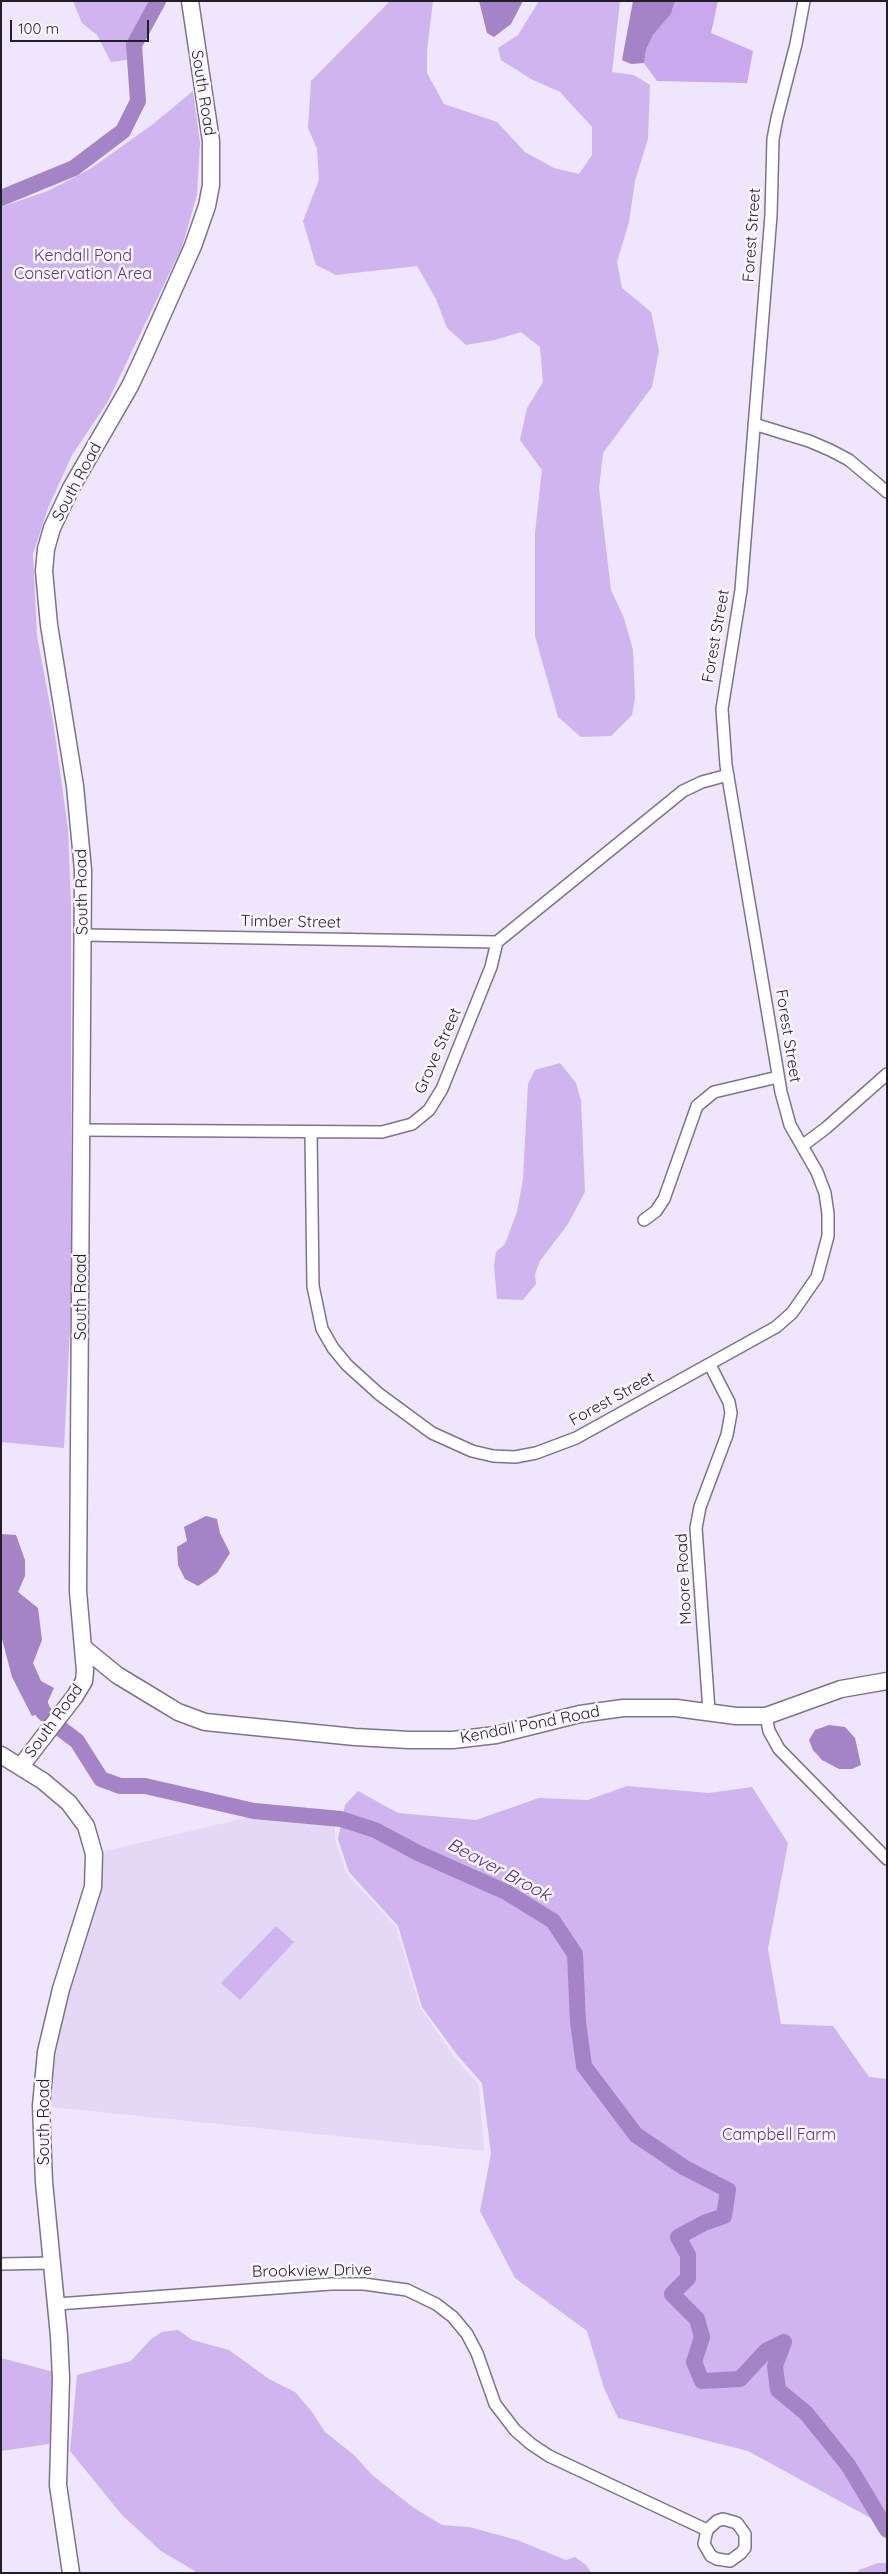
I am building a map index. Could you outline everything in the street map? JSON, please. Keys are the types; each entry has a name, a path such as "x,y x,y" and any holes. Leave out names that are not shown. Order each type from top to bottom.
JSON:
{"street":[{"name":"South Road","path":"71,2573 58,2485 61,2378 41,2106 46,2052 60,1988 93,1887 94,1854 86,1826 70,1803 43,1781 20,1766 65,1710 84,1681 84,1648 78,1591 84,935 81,836 49,625 44,571 46,549 52,528 71,488 130,386 194,246 207,206 210,185 211,141 190,1"},
{"name":"Forest Street","path":"311,1132 313,1286 322,1329 333,1348 363,1380 432,1434 472,1451 493,1456 515,1457 536,1453 576,1438 776,1327 797,1307 817,1278 827,1243 828,1214 825,1193 817,1172 788,1120 778,1077 722,732 722,709 741,590 770,215 773,139 776,118 796,44 804,1"},
{"path":"754,424 809,441 830,450 849,460 887,492"},
{"path":"497,942 683,792 702,782 728,775"},
{"name":"Timber Street","path":"84,935 497,942"},
{"name":"Grove Street","path":"82,1130 392,1131 412,1124 429,1110 451,1070 491,967 497,942"},
{"path":"802,1146 826,1128 887,1074"},
{"path":"644,1220 656,1211 664,1199 697,1106 714,1092 778,1077"},
{"name":"Moore Road","path":"708,1711 696,1528 700,1507 727,1435 731,1413 729,1402 710,1365"},
{"name":"Kendall Pond Road","path":"84,1648 117,1675 178,1712 205,1722 355,1737 453,1740 496,1735 580,1714 623,1708 676,1708 736,1716 766,1716 841,1689 887,1681"},
{"path":"84,1681 102,1676 117,1675"},
{"path":"766,1716 770,1730 780,1749 887,1859"},
{"path":"1,1755 20,1766"},
{"path":"1,2264 52,2263"},
{"name":"Brookview Drive","path":"57,2304 331,2284 364,2284 412,2292 436,2304 453,2317 467,2334 478,2353 496,2404 515,2430 531,2444 549,2456 706,2530"}],"shaded area":[{"path":"479,1 523,1 511,24 494,37 487,33"},
{"path":"633,1 675,1 671,14 653,35 646,50 644,63 631,64 622,60"},
{"path":"675,1 718,1 711,33 753,51 747,83 657,81 644,63 646,50 653,35 671,14"},
{"path":"206,1516 217,1519 220,1533 230,1553 217,1573 198,1586 185,1579 178,1565 177,1547 187,1541 184,1527"},
{"path":"1,1534 16,1535 25,1560 25,1576 18,1592 38,1608 42,1640 33,1663 41,1681 54,1688 43,1712 32,1716 12,1677 1,1635"},
{"path":"829,1725 845,1727 855,1738 861,1765 852,1769 839,1769 822,1760 813,1750 809,1740 815,1730"},
{"path":"250,1817 335,1825 335,1839 346,1873 396,1927 420,2007 455,2058 479,2085 484,2151 51,2107 51,2085 56,2053 74,1970 93,1917 105,1851"}],"green space":[{"path":"73,1 149,1 134,59 111,62 97,35 82,23"},
{"path":"390,1 433,1 427,50 427,73 444,104 497,122 525,152 554,168 579,174 592,155 592,127 560,92 531,79 501,60 498,48 518,35 539,1 620,1 612,72 634,75 650,85 648,139 635,181 629,222 617,262 622,288 651,312 659,351 652,387 603,453 599,488 611,590 624,618 633,650 635,698 632,715 611,736 581,737 558,717 535,636 535,533 542,470 520,440 527,408 543,382 540,347 521,332 495,340 466,345 447,328 436,299 417,266 336,275 316,265 303,221 319,180 317,149 308,128 311,81"},
{"name":"Kendall Pond Conservation Area","path":"193,91 200,143 197,195 182,247 107,403 72,455 48,508 33,554 37,636 53,721 68,829 71,906 71,1311 64,1448 1,1442 1,207 48,191 90,169 152,125"},
{"path":"560,1063 576,1083 581,1101 585,1192 568,1224 540,1261 535,1274 536,1284 523,1300 497,1299 494,1266 496,1252 505,1244 517,1212 523,1179 528,1084 535,1070"},
{"name":"Campbell Farm","path":"627,1786 709,1793 752,1787 788,1843 768,1949 781,2024 833,2026 869,2077 887,2079 887,2527 748,2451 618,2418 604,2388 587,2331 515,2278 480,2211 491,2154 482,2083 458,2056 422,2007 398,1926 349,1872 338,1839 345,1805 358,1791 398,1813 476,1820 539,1798 588,1800"},
{"path":"276,1926 294,1942 240,2000 221,1983"},
{"path":"178,2330 192,2340 229,2350 269,2379 295,2392 312,2412 325,2432 354,2455 372,2475 414,2508 442,2525 469,2527 517,2540 566,2560 575,2557 586,2565 591,2573 198,2573 161,2551 122,2515 70,2451 77,2375 131,2361 151,2339 162,2332"},
{"path":"1,2358 54,2372 52,2436 49,2444 1,2451"},
{"path":"878,2563 887,2563 887,2573 857,2573 859,2570"}],"waterway":[{"name":"Beaver Brook","path":"1,198 74,168 123,131 138,101 134,45 158,1"},
{"name":"Beaver Brook","path":"35,1692 43,1712 49,1717"},
{"name":"Beaver Brook","path":"61,1729 77,1741 101,1779 120,1786 145,1786 254,1811 341,1819 375,1830 418,1853 506,1892 553,1921 575,1954 578,2022 584,2066 636,2135 685,2168 728,2190 724,2216 704,2223 678,2237 688,2255 688,2278 672,2294 697,2319 702,2337 694,2362 702,2381 740,2379 766,2351 784,2342 775,2366 778,2390 806,2413 848,2465 887,2530"}]}
